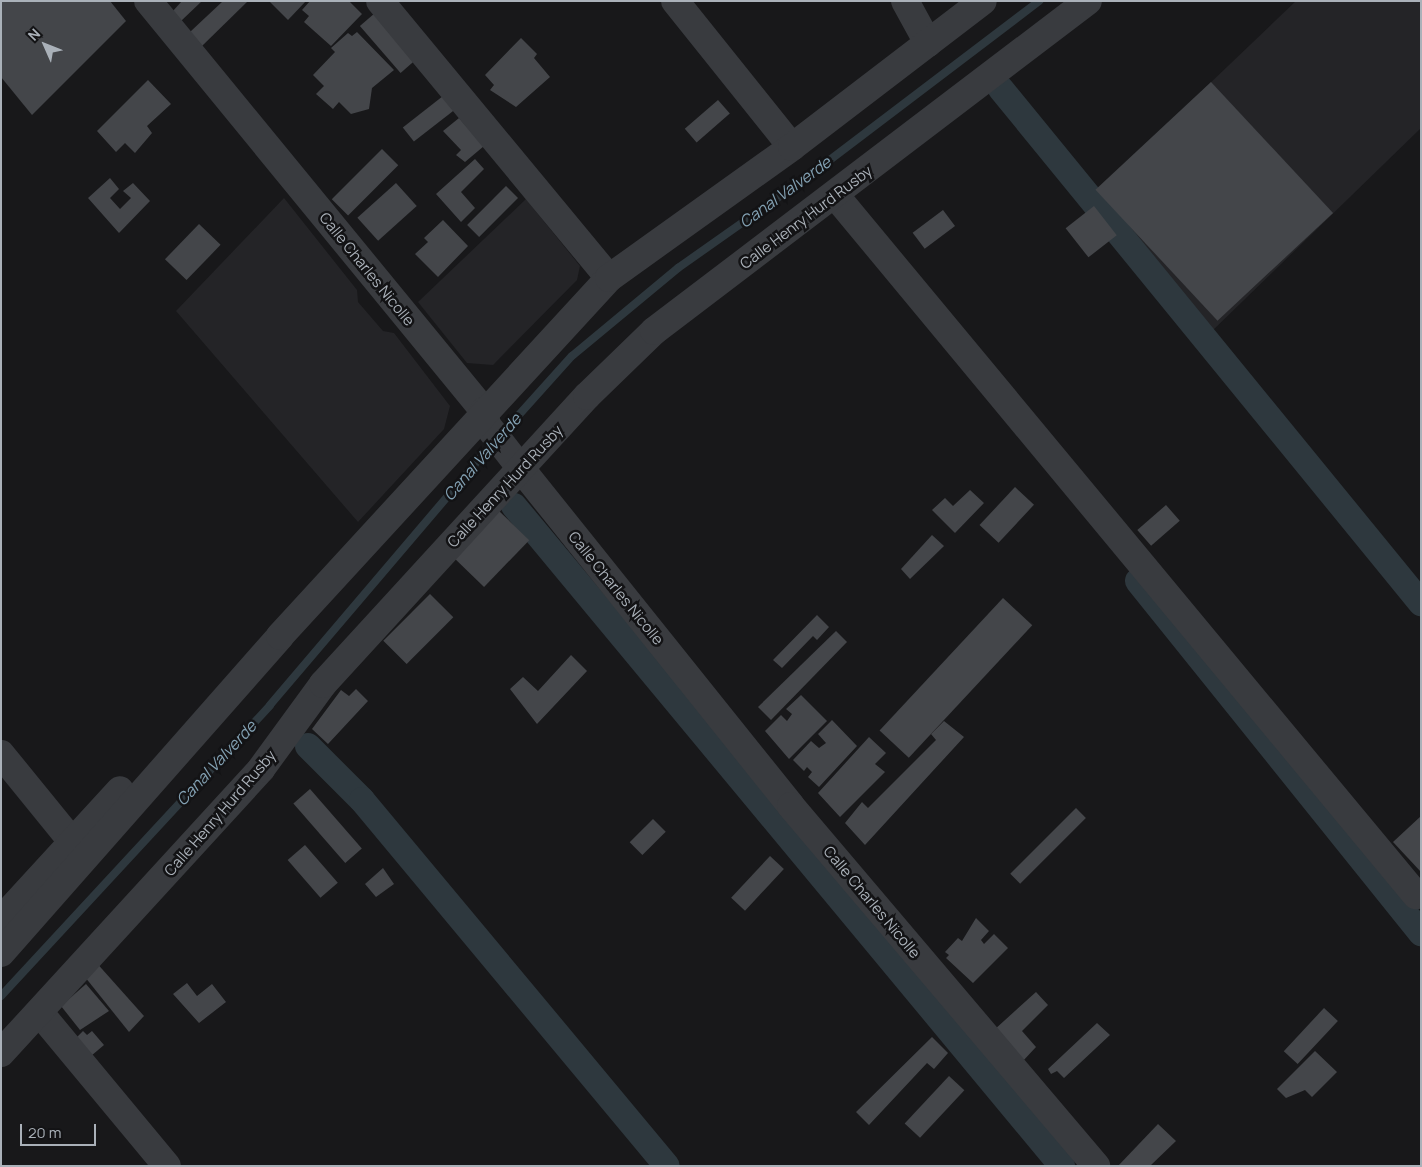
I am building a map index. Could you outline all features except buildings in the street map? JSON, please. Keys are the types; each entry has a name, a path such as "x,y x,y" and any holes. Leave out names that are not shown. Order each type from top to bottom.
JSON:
{"street":[{"name":"Calle Charles Nicolle","path":"148,1 486,418 515,462 790,806 1096,1166"},
{"path":"380,1 609,278"},
{"path":"675,1 792,147"},
{"path":"906,1 928,43"},
{"path":"1,953 280,636 486,418 609,278 792,147 983,1"},
{"name":"Calle Henry Hurd Rusby","path":"1,1053 40,1013 262,769 323,684 515,462 654,331 1088,1"},
{"path":"835,195 1416,895"},
{"path":"1,920 71,840 221,684 280,636"},
{"path":"1,754 71,840"},
{"path":"40,1013 167,1166"}],"shaded area":[{"path":"1296,1 1421,1 1421,128 1209,334 1097,191"},
{"path":"284,198 357,290 358,302 383,331 394,333 450,406 444,429 358,522 176,311"},
{"path":"526,199 580,266 577,280 493,365 467,363 418,302"}],"waterway":[{"name":"Canal Valverde","path":"1,996 270,705 480,458 572,356 678,268 810,175 1039,1"},
{"path":"1001,89 1421,603"},
{"path":"514,506 1062,1166"},
{"path":"1138,581 1421,933"},
{"path":"308,746 362,800 667,1166"}]}
